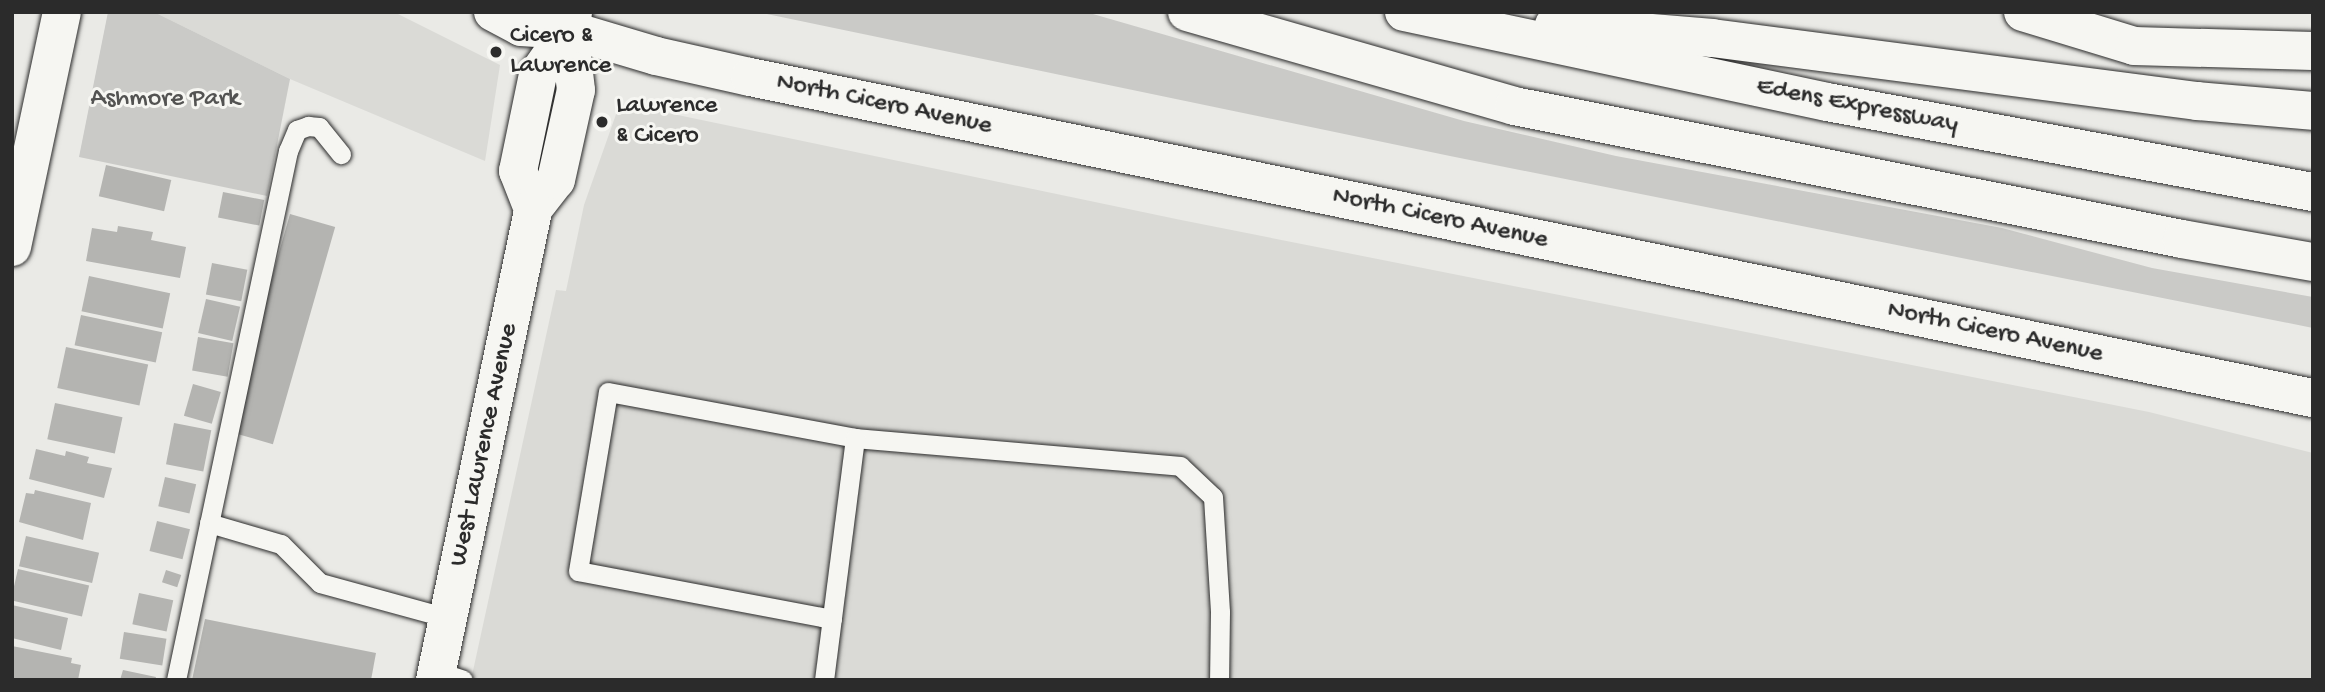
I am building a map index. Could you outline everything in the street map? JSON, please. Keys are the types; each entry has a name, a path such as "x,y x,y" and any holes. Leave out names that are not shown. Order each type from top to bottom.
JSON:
{"main road":[{"path":"12,247 62,12"},
{"name":"North Cicero Avenue","path":"493,12 521,27 564,18 656,56 750,77 2313,398"},
{"path":"1187,12 1526,109 2182,239 2313,262"},
{"path":"1404,12 1712,38 2197,101 2313,111"},
{"name":"Edens Expressway","path":"1404,12 1813,99 2313,192"},
{"path":"2023,12 2134,46 2313,51"},
{"name":"West Lawrence Avenue","path":"445,677 448,618 533,209 518,171 538,74 564,18"}],"lane":[{"path":"176,680 288,152 297,130 308,126 319,127 341,154"},
{"path":"832,619 579,571 608,393 855,438 1180,466 1213,497 1220,612 1219,680"},
{"path":"824,680 855,438"},
{"path":"209,523 281,544 320,583 448,618"}],"shaded area":[{"path":"154,12 394,12 500,65 485,161 290,79"},
{"path":"620,103 1181,220 2149,412 2313,453 2313,680 471,680 556,290 566,291 584,205"}],"green space":[{"name":"Ashmore Park","path":"108,12 154,12 290,79 267,196 79,157"},
{"path":"757,12 1086,12 1464,121 1616,156 2002,228 2152,268 2313,297 2313,328 1450,156"}],"building":[{"path":"106,165 171,180 164,211 99,196"},
{"path":"223,192 264,200 259,226 218,218"},
{"path":"290,214 335,227 273,444 228,431"},
{"path":"118,226 153,232 151,240 186,247 180,278 86,261 92,228 117,232"},
{"path":"212,263 247,270 241,301 206,294"},
{"path":"89,276 170,293 163,328 82,311"},
{"path":"206,299 240,307 232,341 198,333"},
{"path":"81,315 162,332 156,363 75,345"},
{"path":"198,337 233,343 228,377 192,370"},
{"path":"66,347 148,364 139,406 57,388"},
{"path":"193,384 221,392 212,424 184,416"},
{"path":"55,403 122,417 115,454 47,439"},
{"path":"174,423 211,430 203,471 166,464"},
{"path":"36,449 65,456 66,451 89,457 87,463 112,468 104,498 29,479"},
{"path":"165,477 196,484 189,513 158,506"},
{"path":"35,490 91,503 83,540 19,522 26,493 34,494"},
{"path":"157,521 190,529 182,559 150,551"},
{"path":"26,536 99,553 92,583 19,566"},
{"path":"18,569 89,585 82,617 12,600"},
{"path":"166,570 181,575 177,587 162,582"},
{"path":"139,593 173,600 167,632 132,624"},
{"path":"12,605 68,618 61,650 12,638"},
{"path":"205,619 376,653 371,680 192,680"},
{"path":"124,632 166,639 162,665 120,659"},
{"path":"12,646 72,658 71,663 81,665 78,680 12,680"},
{"path":"123,670 156,677 155,680 120,680"}],"place":[{"name":"Cicero & Lawrence","path":"496,52"},
{"name":"Lawrence & Cicero","path":"602,122"}]}
